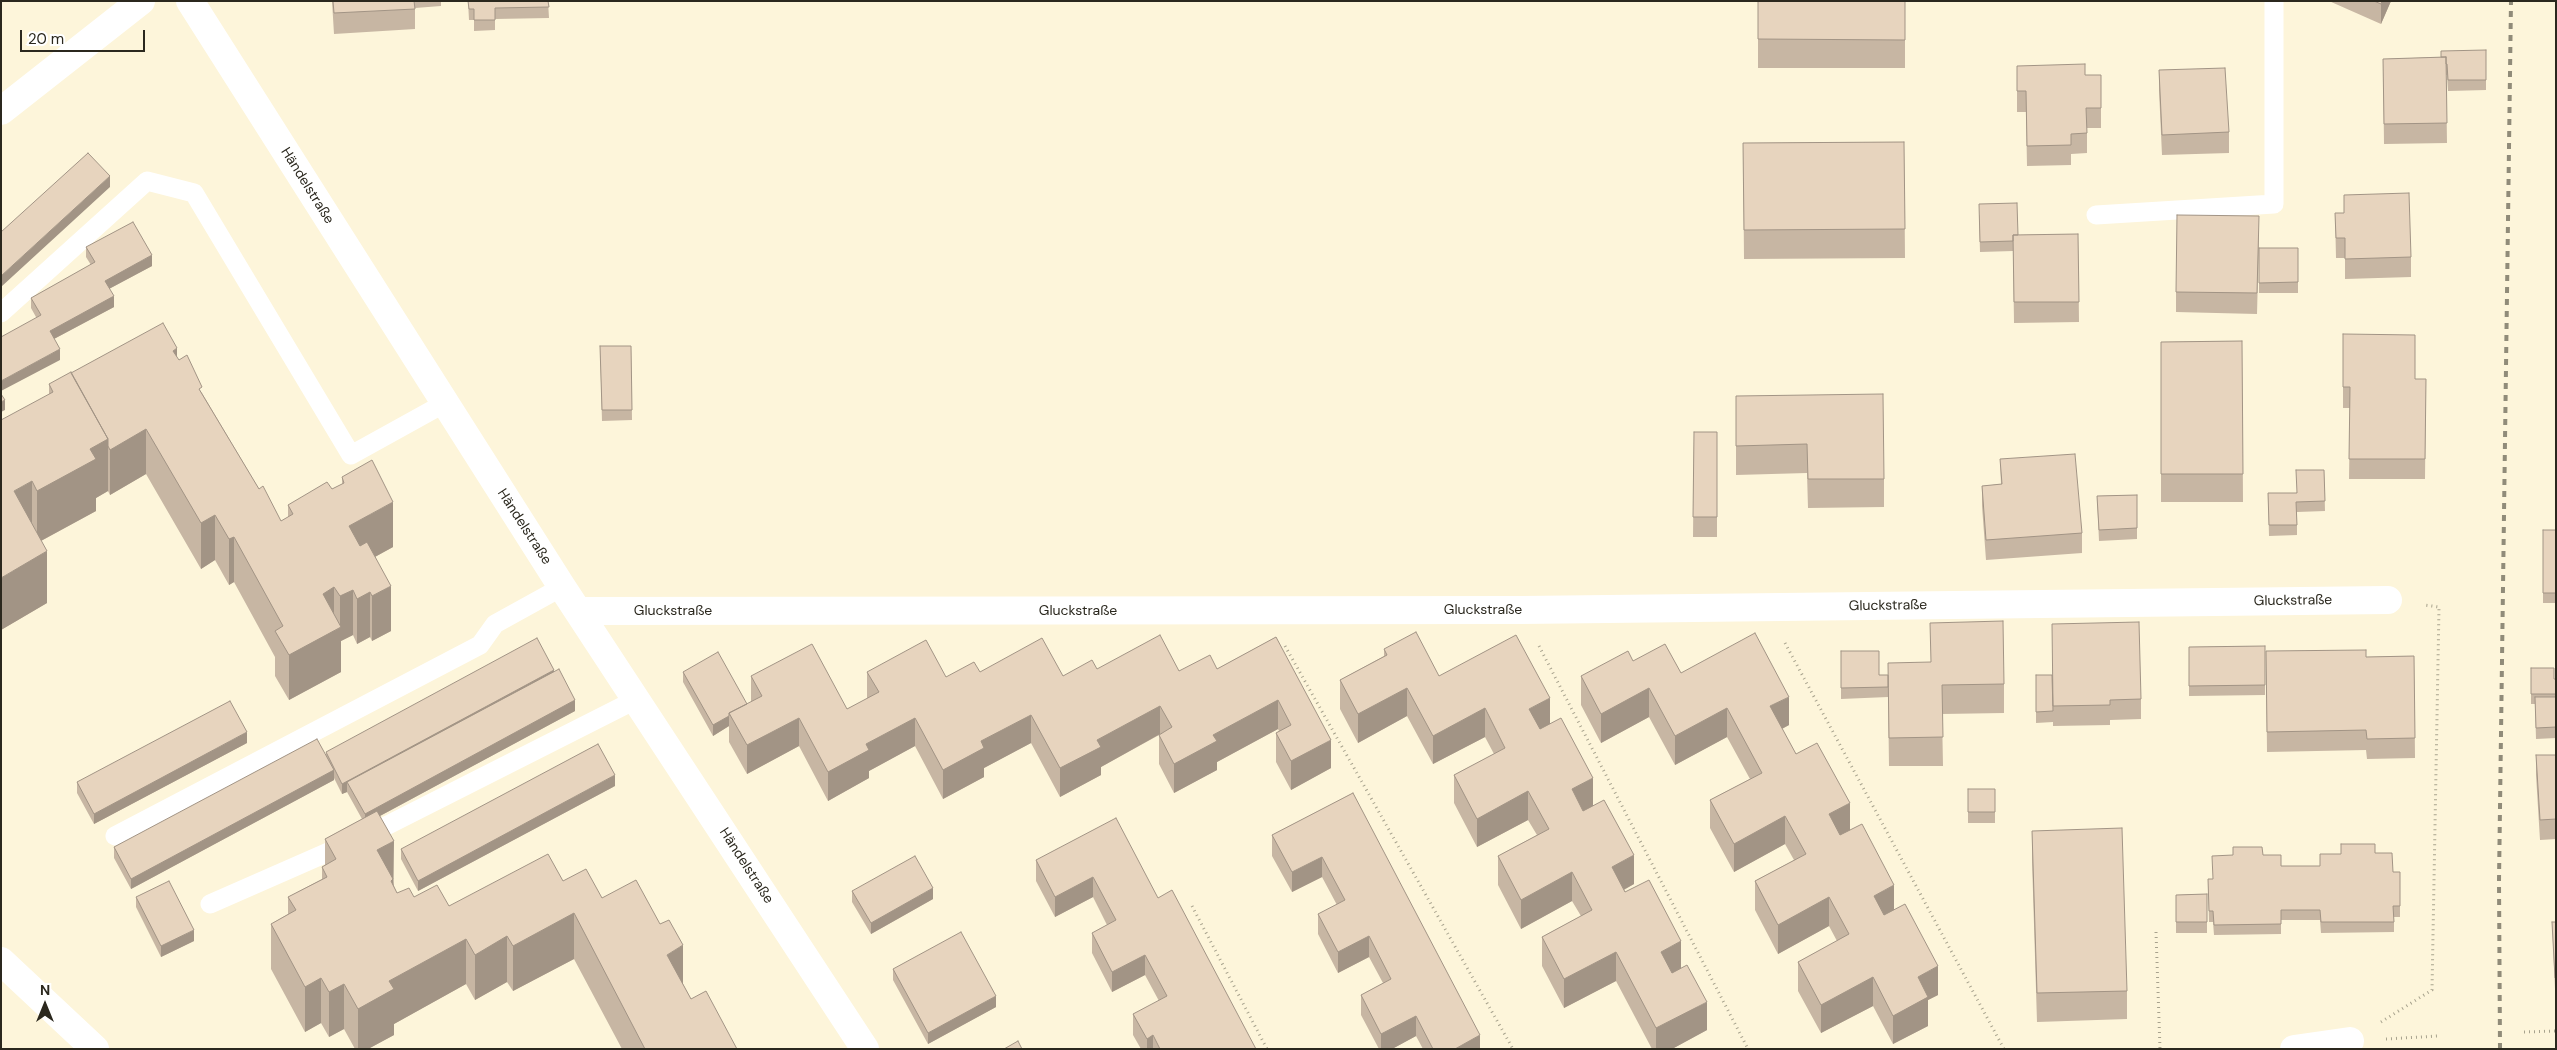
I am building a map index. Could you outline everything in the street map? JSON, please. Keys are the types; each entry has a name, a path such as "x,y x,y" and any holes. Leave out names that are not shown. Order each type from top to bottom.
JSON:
{"main road":[{"path":"1,111 141,1"},
{"name":"Händelstraße","path":"190,1 562,587 865,1049"},
{"name":"Gluckstraße","path":"578,611 1521,610 2388,600"},
{"path":"1,961 95,1049"},
{"path":"2294,1049 2350,1041"}],"lane":[{"path":"2096,215 2274,204 2274,1"},
{"path":"1,313 147,180 194,193 351,455 445,404"},
{"path":"115,836 480,645 495,624 562,587"},
{"path":"210,904 374,832 637,699"}],"path":[{"path":"2350,1041 2432,990 2439,607 2388,600"},
{"path":"1766,607 2004,1049"},
{"path":"1521,610 1748,1049"},
{"path":"1265,611 1514,1049"},
{"path":"1192,906 1267,1049"},
{"path":"2156,932 2160,1049"},
{"path":"2524,1032 2556,1031"},
{"path":"2350,1041 2438,1036"}],"building":[{"path":"333,1 414,1 415,9 334,13"},
{"path":"468,1 548,1 549,7 495,8 495,20 474,20 474,9 469,9"},
{"path":"1758,1 1905,1 1905,40 1758,39"},
{"path":"2486,50 2486,80 2448,80 2446,57 2441,57 2441,51"},
{"path":"2446,57 2447,123 2384,124 2383,59"},
{"path":"2085,64 2085,75 2101,75 2101,108 2086,108 2087,133 2071,134 2071,145 2027,146 2026,91 2017,91 2017,66"},
{"path":"2225,68 2229,132 2162,135 2159,70"},
{"path":"1904,142 1905,229 1744,230 1743,143"},
{"path":"88,153 110,176 1,276 1,232"},
{"path":"2409,193 2411,257 2345,259 2345,238 2336,238 2335,213 2344,213 2344,195"},
{"path":"2017,203 2018,235 2013,235 2013,241 1980,242 1979,204"},
{"path":"2177,215 2259,216 2257,293 2176,292"},
{"path":"133,222 152,255 105,281 114,296 50,331 60,349 1,381 1,337 41,315 31,298 95,262 86,247"},
{"path":"2078,234 2079,302 2014,302 2013,235"},
{"path":"2259,248 2298,248 2298,282 2259,283"},
{"path":"163,323 177,348 173,351 179,360 187,355 202,387 199,389 259,489 263,486 281,521 293,514 288,505 327,482 332,489 344,483 342,477 372,460 393,502 349,526 360,546 367,542 391,586 372,596 370,592 357,599 353,590 340,596 334,587 323,594 341,627 289,655 275,631 283,626 234,537 229,539 215,515 201,523 146,429 110,450 108,439 71,373"},
{"path":"2343,334 2415,335 2415,379 2426,379 2425,459 2349,459 2350,387 2343,387"},
{"path":"2242,341 2243,474 2161,474 2161,342"},
{"path":"600,346 631,346 632,410 602,410"},
{"path":"71,372 108,439 90,449 96,459 37,491 32,481 14,491 47,551 1,578 1,420 53,392 49,384"},
{"path":"1,394 5,400 1,402"},
{"path":"1883,394 1884,479 1808,479 1807,444 1736,446 1736,396"},
{"path":"1694,432 1717,432 1717,517 1693,517"},
{"path":"2075,454 2082,533 1986,540 1982,486 2002,484 2000,459"},
{"path":"2296,470 2324,470 2325,501 2296,502 2297,525 2269,525 2268,493 2297,493"},
{"path":"2137,495 2137,528 2099,530 2097,496"},
{"path":"2543,530 2556,530 2556,593 2543,593"},
{"path":"2003,621 2004,684 1942,685 1943,737 1889,738 1888,663 1931,662 1930,623"},
{"path":"2139,622 2141,699 2110,700 2110,705 2053,706 2052,624"},
{"path":"1416,632 1439,676 1516,635 1550,698 1529,709 1540,729 1561,718 1593,778 1572,789 1583,811 1604,800 1634,855 1612,867 1625,892 1649,880 1681,941 1661,952 1672,973 1687,965 1707,1002 1656,1028 1616,952 1564,979 1542,937 1592,910 1572,872 1521,900 1498,856 1549,829 1528,791 1477,819 1454,775 1505,748 1485,708 1433,736 1407,688 1358,714 1340,680 1387,655 1384,649"},
{"path":"1755,633 1789,697 1770,706 1796,754 1817,743 1850,803 1829,814 1840,835 1862,824 1894,885 1874,896 1884,915 1905,904 1938,966 1918,977 1928,997 1893,1016 1873,977 1821,1005 1798,962 1849,934 1829,897 1778,925 1755,881 1806,854 1785,816 1734,844 1710,800 1762,773 1727,708 1675,736 1649,688 1601,714 1581,676 1628,651 1633,661 1665,644 1681,673"},
{"path":"1160,635 1179,671 1210,655 1217,669 1276,637 1331,740 1291,761 1276,733 1291,725 1278,700 1213,735 1217,741 1174,764 1159,735 1172,727 1160,706 1097,740 1101,747 1060,768 1031,715 981,741 984,748 943,770 915,718 866,744 869,750 828,772 799,718 747,745 729,713 762,696 751,676 812,644 847,709 879,692 867,672 926,640 946,677 974,662 980,672 1042,638 1063,676 1092,660 1097,669"},
{"path":"537,638 554,670 342,784 326,752"},
{"path":"2265,646 2265,685 2189,686 2189,647"},
{"path":"2366,650 2366,657 2414,656 2415,738 2367,739 2366,730 2267,732 2266,651"},
{"path":"1841,651 1879,651 1879,675 1888,675 1888,687 1841,688"},
{"path":"718,652 747,704 729,713 729,716 713,725 683,672"},
{"path":"2531,668 2554,668 2556,694 2531,694"},
{"path":"559,669 575,700 365,814 347,782"},
{"path":"2036,675 2052,675 2053,711 2036,712"},
{"path":"2535,697 2556,697 2556,727 2536,728"},
{"path":"230,701 247,732 94,814 77,782"},
{"path":"317,739 334,770 131,879 114,847"},
{"path":"598,744 615,775 418,881 401,849"},
{"path":"2536,755 2556,755 2556,819 2540,820"},
{"path":"1968,789 1995,789 1995,812 1968,812"},
{"path":"1353,793 1480,1035 1455,1049 1433,1049 1416,1016 1381,1034 1361,995 1391,979 1369,936 1338,952 1318,914 1345,900 1322,857 1292,872 1272,835"},
{"path":"377,811 394,841 377,850 393,879 391,881 397,893 409,888 414,897 437,885 449,906 548,854 563,881 586,869 602,898 636,880 660,924 669,920 683,945 667,955 691,999 706,991 737,1049 645,1049 574,913 513,946 507,936 475,955 466,939 389,981 394,989 358,1009 344,984 329,992 321,978 305,987 271,924 296,910 288,897 327,877 322,867 336,859 325,839"},
{"path":"1116,818 1158,898 1172,890 1256,1049 1160,1049 1153,1035 1147,1039 1133,1014 1167,996 1145,955 1112,972 1092,933 1116,920 1093,877 1055,897 1036,860"},
{"path":"2122,828 2127,991 2037,993 2032,831"},
{"path":"2341,844 2375,844 2375,853 2392,853 2393,872 2400,872 2400,906 2393,906 2394,922 2321,922 2320,910 2281,910 2281,924 2214,925 2213,911 2209,911 2208,879 2213,879 2212,856 2233,855 2233,847 2262,847 2263,855 2281,855 2281,866 2320,866 2320,854 2341,854"},
{"path":"915,856 933,888 871,923 852,891"},
{"path":"169,881 194,930 161,946 136,897"},
{"path":"2207,894 2207,922 2176,922 2176,895"},
{"path":"2552,922 2556,922 2556,978 2555,978"},
{"path":"961,932 996,996 928,1033 893,969"},
{"path":"1018,1041 1022,1049 1004,1049"}],"railway":[{"path":"2500,1049 2499,881 2511,1"}]}
